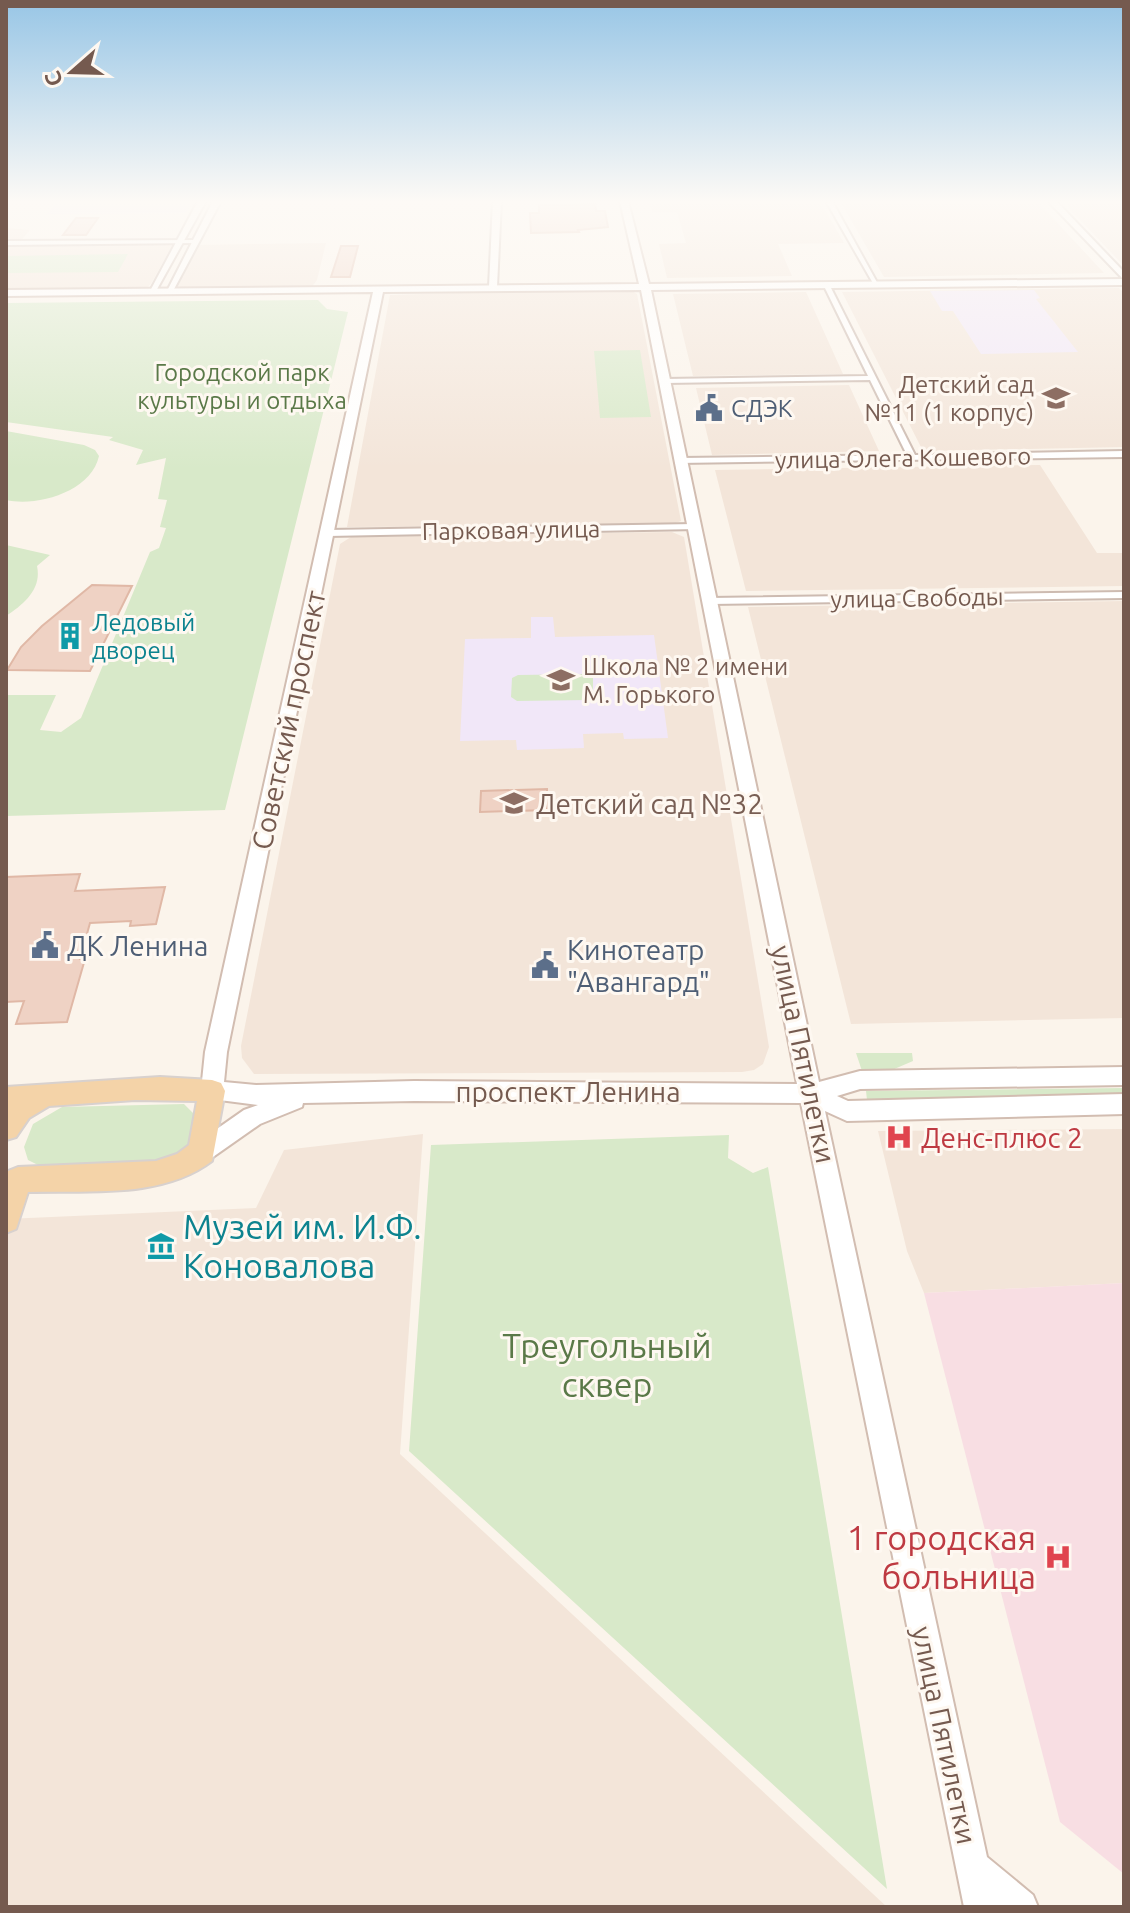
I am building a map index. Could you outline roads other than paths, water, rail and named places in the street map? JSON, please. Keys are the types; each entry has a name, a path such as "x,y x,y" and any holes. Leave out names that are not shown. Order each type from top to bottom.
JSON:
{"main road":[{"path":"6,293 245,290"},
{"name":"Советский проспект","path":"202,1152 216,1052 379,290"},
{"name":"улица Пятилетки","path":"645,290 981,1907"},
{"name":"проспект Ленина","path":"6,1099 163,1087 256,1095 753,1091 810,1094 860,1080 1124,1076"},
{"name":"проспект Ленина","path":"12,1171 156,1174 186,1164 263,1111 325,1093"},
{"path":"6,1128 20,1110 47,1094"},
{"name":"проспект Ленина","path":"810,1094 847,1111 1124,1104"},
{"path":"6,1219 12,1171"},
{"path":"973,1867 1021,1907"}],"street":[{"path":"829,290 912,457"},
{"path":"665,381 874,378"},
{"name":"улица Олега Кошевого","path":"681,461 1124,454"},
{"name":"Парковая улица","path":"328,533 695,527"},
{"name":"улица Свободы","path":"710,601 1124,595"}],"place":[{"name":"Детский сад №11 (1 корпус)","path":"1056,398"},
{"name":"СДЭК","path":"709,408"},
{"name":"Ледовый дворец","path":"70,636"},
{"name":"Школа № 2 имени М. Горького","path":"561,680"},
{"name":"Детский сад №32","path":"514,803"},
{"name":"ДК Ленина","path":"45,945"},
{"name":"Кинотеатр \"Авангард\"","path":"545,965"},
{"name":"Денс-плюс 2","path":"899,1137"},
{"name":"Музей им. И.Ф. Коновалова","path":"161,1246"},
{"name":"1 городская больница","path":"1058,1557"}],"park label":[{"name":"Городской парк культуры и отдыха","path":"242,386"},
{"name":"Треугольный сквер","path":"607,1364"}]}
